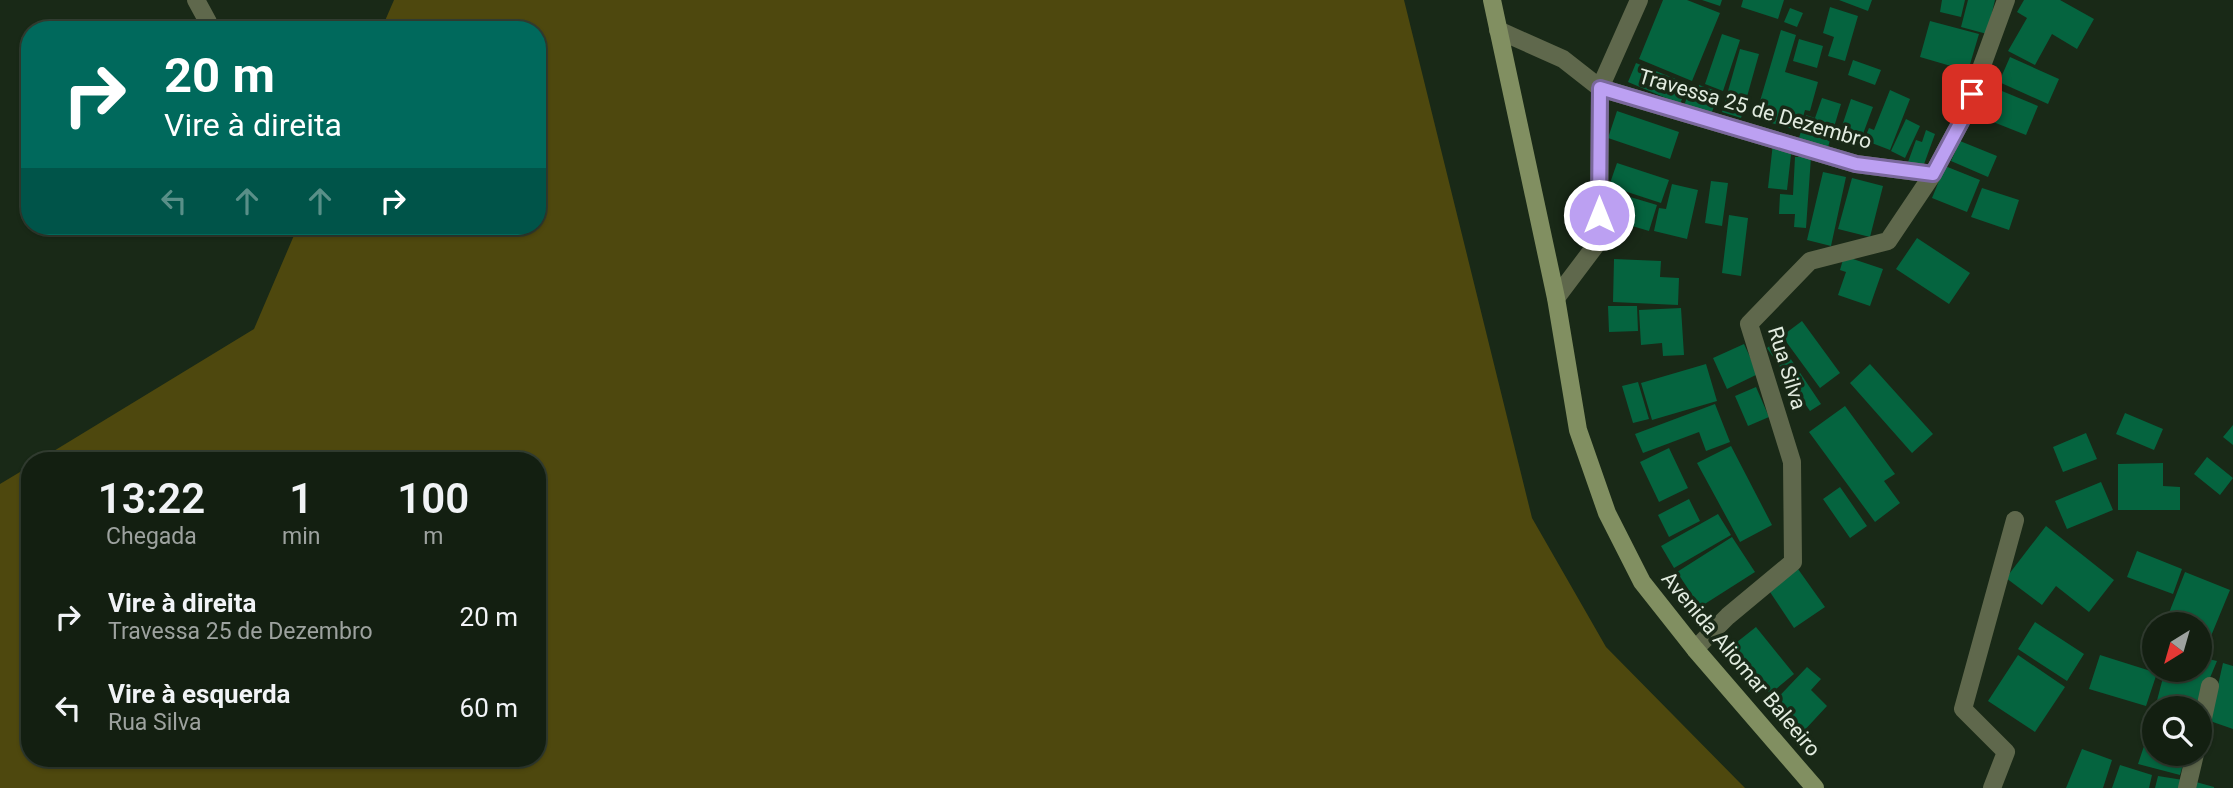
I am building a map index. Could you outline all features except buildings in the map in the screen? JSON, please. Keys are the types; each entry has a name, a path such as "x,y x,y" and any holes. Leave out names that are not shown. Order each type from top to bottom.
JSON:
{"main road":[{"name":"Avenida Aliomar Baleeiro","path":"1492,0 1556,298 1578,430 1607,513 1642,582 1695,649 1815,788"}],"street":[{"path":"196,0 207,21"},
{"path":"1556,298 1599,241 1600,88 1639,0"},
{"name":"Rua Silva","path":"1695,649 1728,616 1793,562 1791,461 1749,324 1810,261 1862,250 1888,241 1933,174 1963,118 2006,0"},
{"name":"Travessa 25 de Dezembro","path":"1498,30 1563,60 1600,88 1856,164 1933,174"},
{"path":"1992,788 2006,752 1963,709 2015,520"},
{"path":"2208,696 2210,686"},
{"path":"2187,788 2192,766"}],"shaded area":[{"path":"394,0 1404,0 1532,518 1606,647 1745,788 0,788 0,484 21,471 21,767 546,767 546,452 52,452 254,329 294,235 546,235 546,21 385,21"}],"route":[{"path":"1599,215 1600,88 1668,110 1817,150 1856,164 1933,174 1963,118 1972,94"}]}
